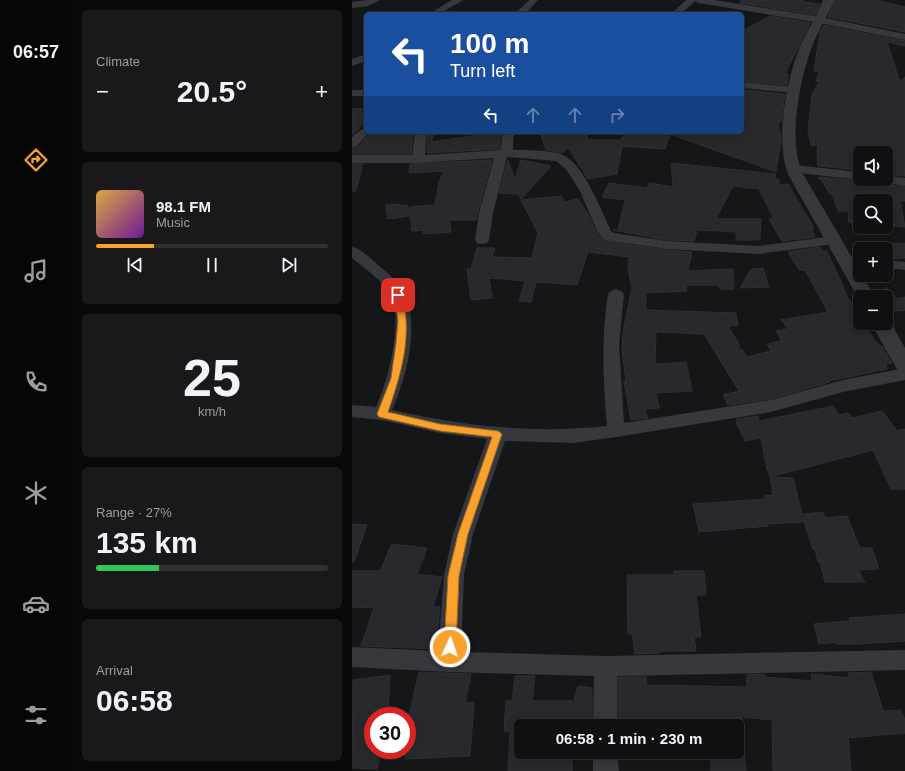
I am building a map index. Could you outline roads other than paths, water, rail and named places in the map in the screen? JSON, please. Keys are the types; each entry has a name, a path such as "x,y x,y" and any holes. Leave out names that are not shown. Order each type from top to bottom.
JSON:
{"street":[{"path":"352,5 365,4 376,0"},
{"path":"440,10 459,0"},
{"path":"522,12 534,0"},
{"path":"678,12 691,0"},
{"path":"699,0 820,20 905,37"},
{"path":"829,0 806,49 795,90 790,146 794,169 834,240 853,261"},
{"path":"352,63 364,58"},
{"path":"744,85 795,90"},
{"path":"352,93 364,93"},
{"path":"352,144 363,133"},
{"path":"418,159 421,134"},
{"path":"482,240 486,213 504,154 508,134"},
{"path":"352,159 418,159 504,154 553,156 565,161 571,167 586,192 605,233 610,237 667,245 758,250 834,240"},
{"path":"794,169 853,175"},
{"path":"893,180 905,182"},
{"path":"352,251 393,287 398,295 402,320 400,350 396,378 382,414"},
{"path":"893,265 905,266"},
{"path":"616,294 612,318 610,361 616,431"},
{"path":"885,330 905,366"},
{"path":"352,411 382,414 440,427 498,434 573,436 616,431 771,406 844,386 905,374"},
{"path":"449,662 454,576 463,534 498,434"},
{"path":"352,657 449,662 606,666 905,660"},
{"path":"605,719 606,666"},
{"path":"605,759 606,771"}]}
